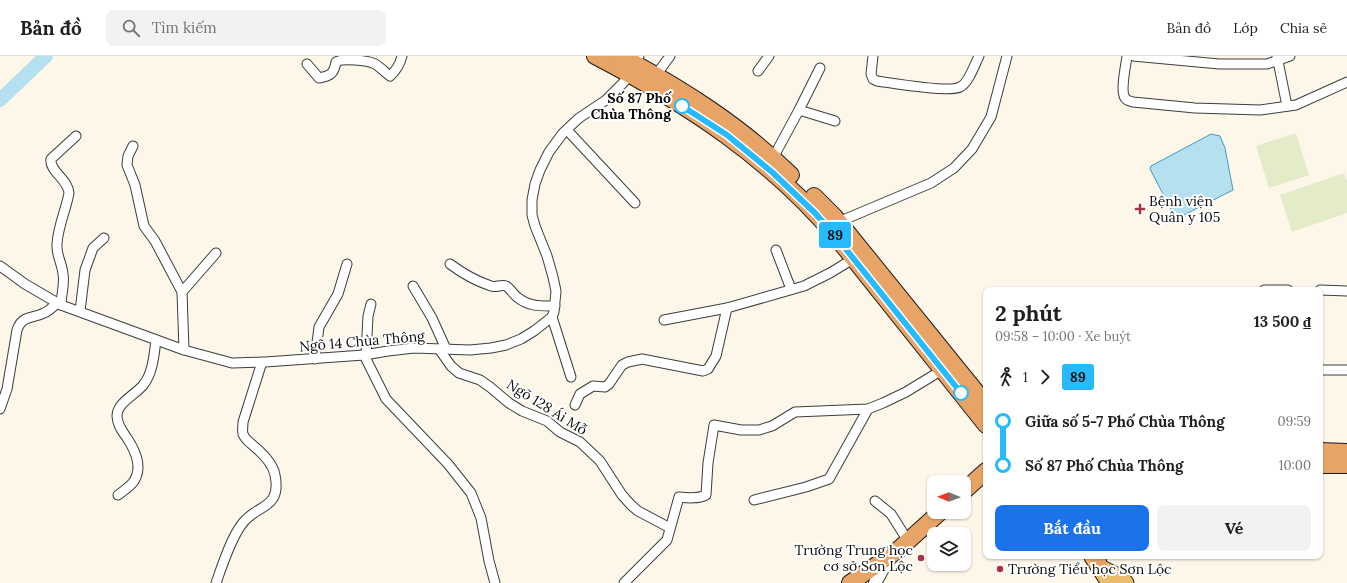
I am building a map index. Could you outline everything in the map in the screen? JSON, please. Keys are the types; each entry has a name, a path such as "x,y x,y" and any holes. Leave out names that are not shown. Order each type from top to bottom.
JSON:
{"highway":[{"path":"595,56 635,65 656,75 704,104 815,213 833,224 853,259 941,362 983,386"},
{"path":"621,56 773,158 833,224 941,362 983,421"},
{"path":"959,372 983,400"},
{"path":"1323,451 1347,452"},
{"path":"1323,465 1347,465"},
{"path":"971,485 983,474"},
{"path":"850,583 890,556 932,519"}],"main road":[{"path":"1095,560 1109,583"},
{"path":"1095,560 1122,578 1126,583"}],"street":[{"path":"307,64 319,78 328,77 335,71 336,62 339,60 368,61 375,64 390,76 395,72 402,56"},
{"path":"656,75 670,56"},
{"path":"758,71 769,56"},
{"path":"873,56 871,74 873,79 877,81 947,90 961,87 965,83 980,56"},
{"path":"833,224 931,183 954,168 972,149 992,117 1007,56"},
{"path":"1127,56 1123,90 1124,97 1127,100 1195,108 1260,110 1296,105 1347,82"},
{"path":"1133,56 1219,64 1268,64 1277,58 1290,56"},
{"path":"1277,58 1287,106"},
{"path":"571,377 552,317 555,306 556,291 553,277 532,215 532,200 535,184 549,152 567,130 579,118 606,100 635,65"},
{"path":"773,158 820,68"},
{"path":"799,110 835,121"},
{"path":"567,130 635,203"},
{"path":"0,408 7,389 19,323 25,319 44,313 59,304 64,278 56,246 69,187 50,163 51,159 76,136"},
{"path":"132,146 128,156 127,165 135,184 144,226 155,241 182,292 184,350"},
{"path":"80,311 85,270 93,248 104,238"},
{"path":"776,250 791,289"},
{"path":"182,292 216,253"},
{"path":"664,320 727,308 804,286 853,259"},
{"path":"315,359 319,327 338,294 347,264"},
{"path":"450,264 462,272 490,286 506,286 517,297 530,305 555,306"},
{"name":"Ngõ 14 Chùa Thông","path":"0,266 25,284 59,304 184,350 232,363 365,355 414,348 470,350 491,348 506,345 521,339 552,317"},
{"name":"Ngõ 128 Ái Mỗ","path":"414,286 432,318 448,363 459,373 485,384 509,403 522,411 547,422 560,432 580,442 600,461 622,495 631,505 638,511 670,528"},
{"path":"1323,290 1347,291"},
{"path":"371,304 368,316 365,355 386,399 448,464 471,493 481,518 489,561 495,583"},
{"path":"575,405 580,394 593,386 606,386 622,365 628,362 642,359 703,371 708,370 716,356 727,308"},
{"path":"118,495 134,481 138,467 138,459 134,449 118,424 118,413 121,406 144,384 148,378 151,370 156,340"},
{"path":"216,583 225,559 242,523 270,503 276,490 273,468 246,438 243,429 243,422 262,362"},
{"path":"624,583 667,540 679,497 702,497 706,495 708,463 714,425 741,430 759,430 772,426 795,412 868,409 906,392 941,362"},
{"path":"1323,370 1347,370"},
{"path":"754,500 806,487 829,479 868,409"},
{"path":"875,501 891,514 908,541"},
{"path":"875,583 890,556"}],"green space":[{"path":"1296,133 1309,175 1269,188 1256,146"},
{"path":"1344,173 1347,181 1347,213 1292,232 1280,195"}],"water":[{"path":"1211,134 1220,136 1225,148 1233,190 1176,219 1150,169 1151,166"}],"waterway":[{"path":"0,100 46,56"}],"bus line":[{"name":"89","path":"682,106 727,135 772,172 815,213 837,238 961,393"}],"place":[{"name":"Số 87 Phố Chùa Thông","path":"682,106"},
{"name":"Bệnh viện Quân y 105","path":"1140,209"},
{"name":"Trường Trung học cơ sở Sơn Lộc","path":"921,558"},
{"name":"Trường Tiểu học Sơn Lộc","path":"1000,569"}]}
